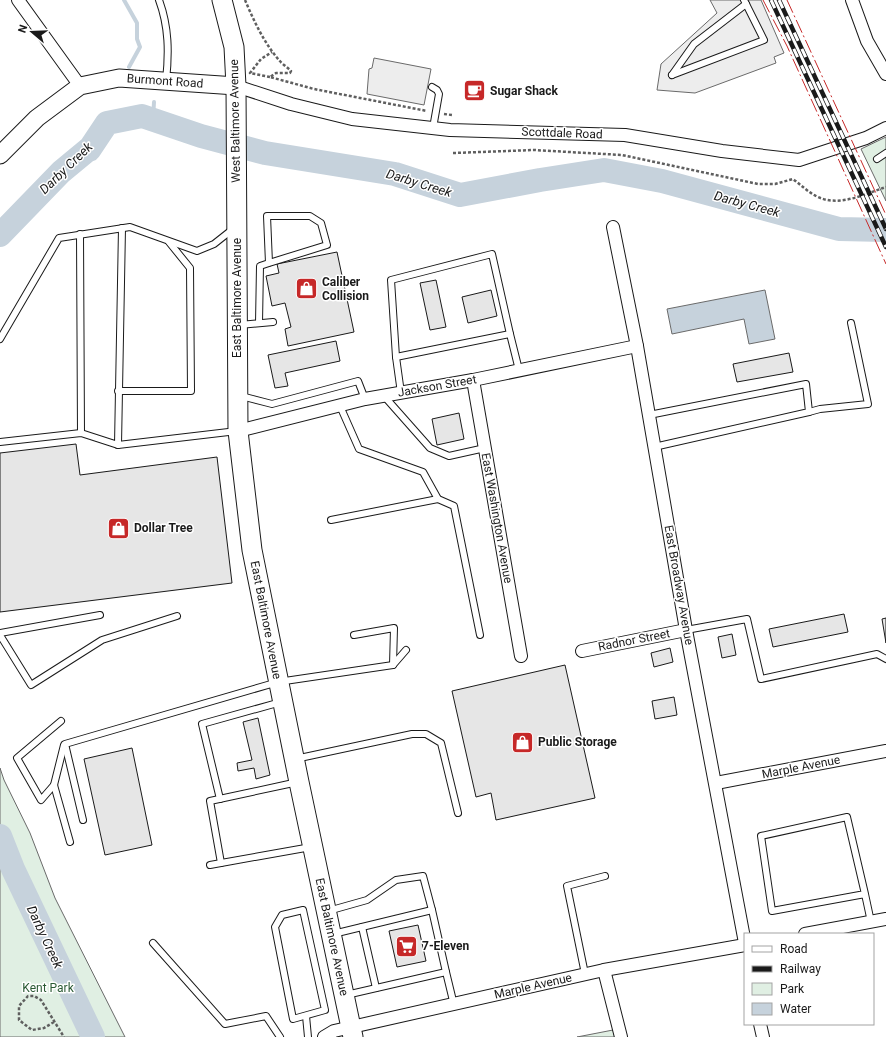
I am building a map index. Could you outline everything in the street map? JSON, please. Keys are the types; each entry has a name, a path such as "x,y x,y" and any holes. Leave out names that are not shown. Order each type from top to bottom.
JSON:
{"main road":[{"name":"West Baltimore Avenue","path":"222,0 234,47 236,95 236,196"},
{"name":"East Baltimore Avenue","path":"236,196 238,431 252,550 312,847 327,911 352,1033"}],"street":[{"path":"18,0 80,86"},
{"path":"852,0 867,41 886,74"},
{"name":"Burmont Road","path":"0,155 37,118 80,86 119,78 166,81 236,95"},
{"name":"Scottdale Road","path":"236,95 291,104 352,119 433,128 625,135 722,151 800,160 866,138 886,128"},
{"name":"East Broadway Avenue","path":"613,227 649,415 686,630 716,783 744,938"},
{"name":"Jackson Street","path":"238,431 365,399 473,380 636,346"},
{"name":"East Washington Avenue","path":"473,380 521,656"},
{"name":"Radnor Street","path":"582,651 686,630"},
{"name":"Marple Avenue","path":"716,783 886,751"},
{"path":"810,933 886,919"},
{"name":"Marple Avenue","path":"324,1037 334,1031 352,1033 454,1005 585,974 744,944"},
{"path":"604,970 621,1037"},
{"path":"760,1025 763,1037"}],"lane":[{"path":"159,0 164,14 168,37 166,81"},
{"path":"745,2 764,40 672,76 694,44 745,2"},
{"path":"432,87 437,90 438,94 433,128"},
{"path":"876,159 886,153"},
{"path":"259,323 260,266 327,245 321,223 310,216 267,216 268,263"},
{"path":"0,339 59,238 130,226 197,251 214,244 236,227"},
{"path":"118,445 122,228"},
{"path":"80,234 81,433"},
{"path":"118,391 191,391 190,268 168,240"},
{"path":"401,393 396,357 391,280 492,254 519,370"},
{"path":"237,325 273,322"},
{"path":"654,447 820,409 868,404 851,323"},
{"path":"396,357 510,334"},
{"path":"237,395 272,404 358,381 365,399"},
{"path":"649,415 806,384 809,412"},
{"path":"384,396 430,448 449,456 485,448"},
{"path":"340,406 359,449 423,472 438,499"},
{"path":"0,442 81,433 118,445 238,431"},
{"path":"331,520 438,499 454,506 480,635"},
{"path":"100,615 0,634 31,685 102,640 178,616"},
{"path":"686,630 747,619 761,680 877,654 886,659"},
{"path":"354,635 394,628 393,665"},
{"path":"65,744 278,682 393,665 406,650"},
{"path":"220,799 202,724 282,702"},
{"path":"61,721 17,758 41,800 54,785 65,744"},
{"path":"294,759 412,734 426,734 441,743 458,813"},
{"path":"65,744 83,820"},
{"path":"221,863 210,802 299,782"},
{"path":"54,785 70,842"},
{"path":"865,894 772,911 761,836 847,817 865,894 870,922"},
{"path":"210,865 312,847"},
{"path":"327,911 367,900 396,880 423,876 454,1005"},
{"path":"585,974 567,886 605,876"},
{"path":"303,910 325,1010 306,1016 293,1020 275,928 282,915 303,910"},
{"path":"331,934 432,910"},
{"path":"362,927 376,988"},
{"path":"153,942 225,1024 266,1016 280,1037"},
{"path":"344,995 446,972"},
{"path":"306,1016 308,1037"}],"path":[{"path":"245,0 255,24 272,52 280,62 291,70 290,73 276,73 270,76"},
{"path":"272,52 261,59 250,73 270,76 314,89 452,115"},
{"path":"453,153 534,150 622,155 758,184 775,184 793,179 817,197 835,201 849,200 886,186"},
{"path":"54,1022 44,1028 32,1030 19,1020 19,1006 28,996 34,996 41,1000 64,1037"}],"green space":[{"path":"886,137 886,201 861,149"},
{"name":"Kent Park","path":"0,768 4,780 30,833 55,898 125,1037 0,1037"},
{"path":"613,1030 615,1037 577,1037"}],"shaded area":[{"path":"710,0 761,0 784,53 774,57 776,63 695,93 657,90 661,64 717,13"},
{"path":"374,58 431,69 424,105 367,94 369,69 372,68"}],"water":[{"path":"765,290 775,339 749,344 744,319 672,334 667,309"}],"building":[{"name":"Caliber Collision","path":"337,252 354,332 288,346 285,329 291,327 285,303 272,306 266,276 279,273 277,264"},
{"path":"436,280 446,327 430,330 420,283"},
{"path":"491,290 497,316 468,323 462,297"},
{"path":"336,341 340,361 285,373 288,386 275,388 268,355"},
{"path":"789,353 793,372 737,382 733,364"},
{"path":"459,413 464,439 437,445 432,419"},
{"path":"76,444 80,475 217,457 232,583 0,612 0,453"},
{"path":"844,614 848,632 773,647 769,629"},
{"path":"886,618 886,643 882,619"},
{"path":"732,634 736,655 722,658 718,637"},
{"path":"670,648 673,662 654,667 651,653"},
{"name":"Public Storage","path":"565,665 595,798 496,820 491,793 476,797 452,691"},
{"path":"674,697 677,715 655,719 652,701"},
{"path":"258,718 270,775 256,779 254,768 238,771 237,763 252,760 243,722"},
{"path":"132,748 152,845 105,855 84,759"},
{"name":"7-Eleven","path":"418,925 426,961 397,967 389,931"}],"waterway":[{"path":"124,0 137,23 137,39 140,47 129,67"},
{"path":"153,120 154,102"},
{"name":"Darby Creek","path":"0,235 61,172 90,148 89,150 107,123 142,116 201,136 265,153 395,174 460,195 604,170 662,181 839,229 886,230"},
{"name":"Darby Creek","path":"0,836 13,869 93,1037"}],"railway":[{"path":"771,0 886,247"},
{"path":"779,0 886,229"}],"power":[{"path":"763,0 787,46 886,264"},
{"path":"787,0 886,215"}],"place":[{"name":"Sugar Shack","path":"475,91"},
{"name":"Caliber Collision","path":"307,289"},
{"name":"Dollar Tree","path":"119,528"},
{"name":"Public Storage","path":"523,742"},
{"name":"7-Eleven","path":"407,946"}]}
